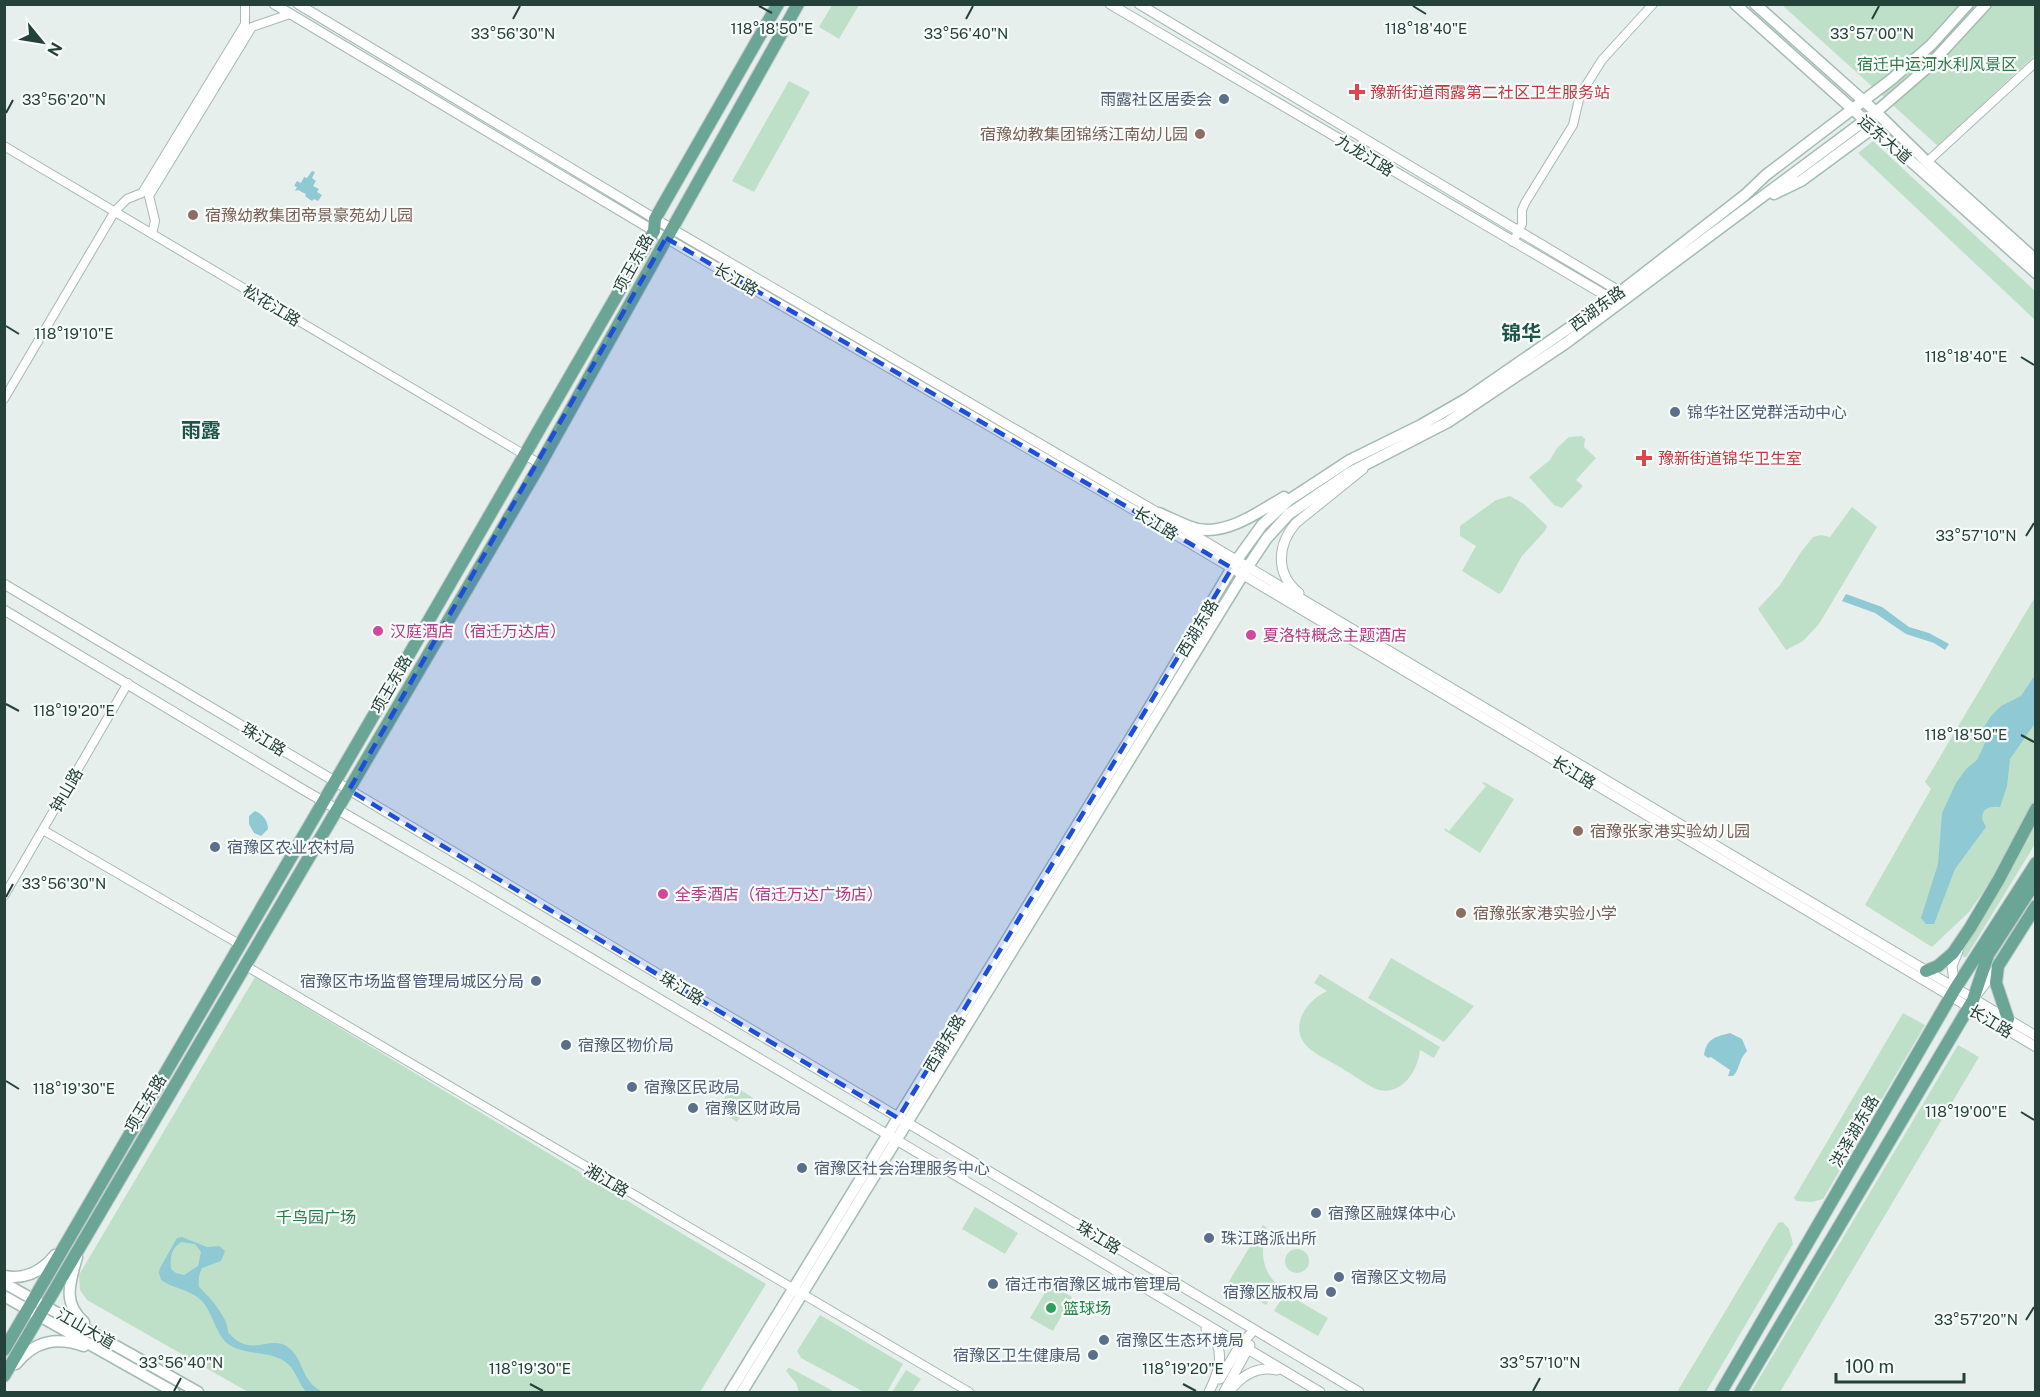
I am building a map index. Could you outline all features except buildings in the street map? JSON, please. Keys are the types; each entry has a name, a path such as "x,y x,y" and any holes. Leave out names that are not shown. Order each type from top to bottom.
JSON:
{"main road":[{"name":"项王东路","path":"4,1350 524,457 778,4"},
{"name":"项王东路","path":"4,1377 539,466 798,4"},
{"name":"运东大道","path":"1735,4 2036,273"},
{"name":"运东大道","path":"1755,4 2036,260"},
{"name":"西湖东路","path":"902,1120 1245,571 1267,538 1289,514 1351,472 1448,422 1566,343 1892,79 1931,45 1968,4"},
{"name":"西湖东路","path":"741,1392 1234,564 1262,525 1289,500 1350,460 1421,425 1466,399 1620,298 1868,124 1876,112 1946,49 1986,4"},
{"path":"1159,513 1197,529 1221,528 1242,520 1350,460"},
{"path":"1926,971 1938,966 1953,953 1970,928 2036,809"},
{"path":"1741,1392 1971,1004 1988,955 2029,886 2036,863"},
{"name":"洪泽湖东路","path":"1721,1392 1953,993 2029,886"},
{"path":"2008,1019 1996,983 1998,966 2036,906"},
{"path":"4,1276 24,1277 37,1271 49,1263 69,1239"},
{"path":"80,1246 69,1282 68,1299 80,1319 116,1345"},
{"name":"江山大道","path":"4,1283 31,1304 116,1345 198,1392"},
{"name":"西湖东路","path":"730,1392 798,1293"},
{"name":"江山大道","path":"4,1296 31,1304"},
{"name":"江山大道","path":"44,1311 110,1356 174,1392"},
{"path":"4,1377 24,1354 35,1346 49,1341 59,1340 77,1344 110,1356"}],"street":[{"path":"4,399 114,213 127,199 142,193 244,24 245,4"},
{"name":"长江路","path":"274,4 1234,564"},
{"name":"长江路","path":"298,4 654,225"},
{"name":"九龙江路","path":"1110,4 1513,242 1620,298"},
{"name":"九龙江路","path":"1139,4 1519,232 1620,298"},
{"path":"1513,242 1522,224 1522,210 1525,203 1573,125 1580,95 1602,60 1653,4"},
{"path":"152,234 154,221 149,196 252,27 290,14"},
{"path":"1927,162 2036,62"},
{"name":"松花江路","path":"4,146 524,457"},
{"name":"松花江路","path":"4,152 152,234 539,466"},
{"name":"长江路","path":"669,234 1159,513 1245,571 1953,993 2036,1047"},
{"path":"1330,616 1287,582 1282,568 1281,552 1288,534 1296,523 1375,460"},
{"name":"长江路","path":"1245,571 1330,616 1926,971 1953,993"},
{"name":"珠江路","path":"4,584 1359,1392"},
{"name":"珠江路","path":"4,610 1320,1392"},
{"name":"钟山路","path":"4,896 128,683"},
{"path":"43,830 239,944"},
{"path":"1953,993 1952,966 1970,928"},
{"name":"湘江路","path":"246,966 969,1392"},
{"path":"1971,1004 1998,966"},
{"name":"长江路","path":"1971,1004 2008,1019 2036,1036"},
{"path":"1193,1317 1212,1335 1219,1349 1220,1366 1211,1392"},
{"path":"1224,1392 1254,1330"},
{"path":"1211,1392 1244,1348"},
{"path":"1229,1392 1238,1381 1252,1372 1264,1368 1286,1372"}],"highlighted area":[{"path":"666,238 1232,568 898,1118 349,790"}],"green space":[{"path":"832,5 859,5 839,39 819,27"},
{"name":"宿迁中运河水利风景区","path":"1782,5 2035,5 2035,55 1938,146"},
{"path":"789,81 810,92 754,192 732,181"},
{"path":"1873,141 2035,291 2035,320 1858,153"},
{"path":"1582,436 1585,439 1584,447 1596,458 1576,480 1583,486 1562,508 1554,505 1529,477 1550,460 1557,448 1569,437"},
{"path":"1510,496 1524,504 1547,526 1522,556 1499,594 1462,571 1476,546 1460,536 1460,526 1496,500"},
{"path":"1852,507 1877,527 1819,624 1803,641 1786,650 1758,609 1780,585 1813,537 1821,535 1830,537"},
{"path":"2035,597 2036,803 1997,872 1969,912 1932,947 1865,905 1931,789 1925,782"},
{"path":"1482,783 1514,799 1480,853 1444,830 1445,828 1449,831 1486,786"},
{"path":"2035,819 2035,844 1966,957 1963,957 1961,952"},
{"path":"1391,958 1474,1006 1444,1042 1368,998"},
{"path":"1320,974 1440,1047 1434,1058 1420,1050 1419,1058 1408,1079 1402,1085 1388,1091 1379,1090 1311,1050 1300,1034 1299,1025 1306,1009 1327,991 1314,983"},
{"name":"千鸟园广场","path":"255,977 766,1284 700,1392 248,1392 87,1300 80,1290 79,1275"},
{"path":"1903,1013 1925,1025 1823,1199 1812,1202 1796,1201 1794,1198"},
{"path":"1958,1045 1979,1057 1780,1392 1751,1392"},
{"path":"733,1085 753,1098 737,1122 717,1109"},
{"path":"975,1207 1018,1233 1005,1254 962,1229"},
{"path":"1783,1222 1789,1229 1793,1244 1706,1392 1677,1392 1778,1223"},
{"path":"1263,1225 1266,1227 1263,1258 1268,1272 1278,1285 1266,1305 1228,1283"},
{"path":"1297,1249 1305,1253 1309,1261 1305,1269 1297,1273 1289,1269 1285,1261 1289,1253"},
{"name":"篮球场","path":"1050,1284 1072,1297 1053,1331 1030,1318"},
{"path":"1285,1293 1328,1318 1318,1336 1274,1311"},
{"path":"820,1315 903,1364 887,1392 864,1392 801,1358 797,1351"},
{"path":"788,1368 835,1392 799,1392 796,1383 786,1371"},
{"path":"906,1370 921,1379 912,1392 892,1392"}],"water":[{"path":"312,171 315,172 312,178 316,181 313,186 319,189 317,192 322,195 318,201 314,199 312,201 305,196 306,194 295,191 297,187 294,186 297,181 301,183 304,177 307,178"},
{"path":"1846,594 1882,607 1909,627 1929,633 1949,644 1945,650 1934,643 1906,634 1875,613 1842,601"},
{"path":"2035,675 2035,723 2010,759 2007,786 2000,807 1990,807 1983,812 1982,819 1986,827 1955,869 1934,924 1926,924 1921,918 1938,864 1942,813 1956,783 1966,769 1977,760 1986,741 1982,734 1978,737 1991,716 2001,706 2021,696"},
{"path":"255,811 263,816 267,823 268,829 261,836 254,833 249,824 249,816"},
{"path":"1730,1033 1742,1039 1747,1051 1733,1076 1728,1076 1730,1070 1704,1055 1712,1039"},
{"path":"182,1237 207,1247 219,1246 225,1251 221,1261 202,1268 199,1287 222,1314 228,1332 236,1340 245,1344 275,1343 289,1348 298,1359 306,1377 323,1392 306,1392 289,1365 282,1360 243,1351 228,1344 202,1301 161,1280 160,1268 177,1238","holes":["181,1242 195,1244 201,1252 198,1266 184,1275 176,1273 171,1269 175,1247"]}],"place":[{"name":"豫新街道雨露第二社区卫生服务站","path":"1357,92"},
{"name":"雨露社区居委会","path":"1224,99"},
{"name":"宿豫幼教集团锦绣江南幼儿园","path":"1200,134"},
{"name":"宿豫幼教集团帝景豪苑幼儿园","path":"193,215"},
{"name":"锦华社区党群活动中心","path":"1675,412"},
{"name":"豫新街道锦华卫生室","path":"1644,458"},
{"name":"汉庭酒店（宿迁万达店）","path":"378,631"},
{"name":"夏洛特概念主题酒店","path":"1251,635"},
{"name":"宿豫张家港实验幼儿园","path":"1578,831"},
{"name":"宿豫区农业农村局","path":"215,847"},
{"name":"全季酒店（宿迁万达广场店）","path":"663,894"},
{"name":"宿豫张家港实验小学","path":"1461,913"},
{"name":"宿豫区市场监督管理局城区分局","path":"536,981"},
{"name":"宿豫区物价局","path":"566,1045"},
{"name":"宿豫区民政局","path":"632,1087"},
{"name":"宿豫区财政局","path":"693,1108"},
{"name":"宿豫区社会治理服务中心","path":"802,1168"},
{"name":"宿豫区融媒体中心","path":"1316,1213"},
{"name":"珠江路派出所","path":"1209,1238"},
{"name":"宿豫区文物局","path":"1339,1277"},
{"name":"宿迁市宿豫区城市管理局","path":"993,1284"},
{"name":"宿豫区版权局","path":"1331,1292"},
{"name":"篮球场","path":"1051,1308"},
{"name":"宿豫区生态环境局","path":"1104,1340"},
{"name":"宿豫区卫生健康局","path":"1093,1355"}],"district":[{"name":"锦华","path":"1521,333"},
{"name":"雨露","path":"201,430"}]}
